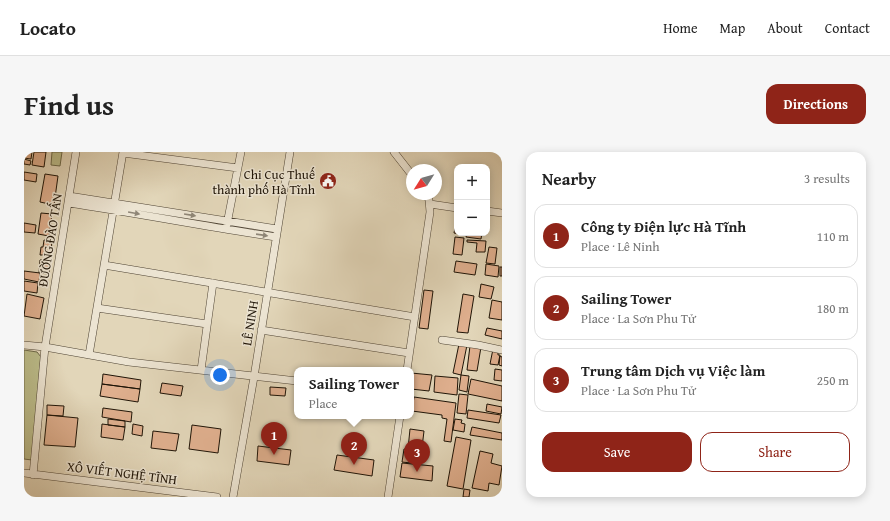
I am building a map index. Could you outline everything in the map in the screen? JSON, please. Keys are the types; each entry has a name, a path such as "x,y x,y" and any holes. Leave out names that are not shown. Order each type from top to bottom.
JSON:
{"street":[{"name":"ĐƯỜNG ĐÀO TẤN","path":"33,475 45,347 76,152"},
{"path":"89,355 123,152 238,168"},
{"path":"226,230 241,152"},
{"name":"LÊ NINH","path":"233,497 290,152"},
{"path":"394,152 406,167"},
{"path":"68,200 278,229"},
{"path":"407,367 430,212 429,200"},
{"path":"430,204 454,208"},
{"path":"113,206 226,230 276,237"},
{"path":"490,211 502,213"},
{"path":"104,265 415,316"},
{"path":"201,370 213,283"},
{"path":"97,308 207,324"},
{"path":"261,330 409,353"},
{"path":"442,340 502,350"},
{"path":"24,345 45,347 129,362 294,381"},
{"path":"388,497 400,419"},
{"name":"XÔ VIẾT NGHỆ TĨNH","path":"24,474 217,497"}],"green space":[{"path":"52,152 62,152 60,166 51,165"},
{"path":"24,350 37,352 41,357 32,460 24,459"}],"building":[{"path":"24,152 32,152 31,159 24,158"},
{"path":"34,152 46,152 44,167 32,165"},
{"path":"24,159 31,161 30,165 24,164"},
{"path":"24,172 37,174 36,182 24,180"},
{"path":"45,174 58,176 54,205 40,202"},
{"path":"41,213 52,214 49,236 38,234"},
{"path":"24,223 36,225 35,233 24,232"},
{"path":"466,236 482,236 481,239"},
{"path":"455,237 464,238 462,255 453,254"},
{"path":"44,240 52,241 49,274 39,273 40,260 45,260 46,255 40,255"},
{"path":"467,240 486,241 485,252 476,252 477,243 467,242"},
{"path":"489,247 497,248 495,264 486,263"},
{"path":"456,261 477,264 475,275 454,272"},
{"path":"486,264 499,266 498,277 485,275"},
{"path":"500,267 502,267 502,276 500,276"},
{"path":"24,271 40,273 39,282 24,279"},
{"path":"24,281 38,283 37,293 24,291"},
{"path":"481,284 494,287 491,299 479,297"},
{"path":"424,290 433,291 428,329 419,328"},
{"path":"27,294 44,298 40,319 24,316"},
{"path":"463,294 474,296 468,333 457,332"},
{"path":"492,300 502,302 502,320 489,318"},
{"path":"487,328 502,331 502,339 485,335"},
{"path":"459,344 467,345 461,375 453,373"},
{"path":"470,346 481,347 477,371 467,370"},
{"path":"493,349 498,350 498,355 500,355 498,365 490,364"},
{"path":"500,356 502,357 502,366 499,365"},
{"path":"495,369 502,370 502,381 494,380"},
{"path":"414,373 432,375 429,391 414,389"},
{"path":"103,374 141,380 140,389 102,384"},
{"path":"461,375 469,376 467,392 459,390"},
{"path":"435,376 458,378 457,395 434,392"},
{"path":"471,379 502,386 502,401 468,394"},
{"path":"162,383 183,386 181,396 160,393"},
{"path":"102,384 140,389 138,402 100,396"},
{"path":"270,387 286,388 285,396 270,395"},
{"path":"459,394 468,395 466,414 457,413"},
{"path":"414,397 456,403 451,442 444,441 447,419 442,418 442,415 414,411"},
{"path":"487,404 502,407 501,414 486,411"},
{"path":"47,405 64,406 63,416 47,415"},
{"path":"103,408 132,412 131,422 102,417"},
{"path":"468,410 501,415 499,423 467,418"},
{"path":"47,415 78,418 75,447 44,445"},
{"path":"108,419 125,421 125,427 108,425"},
{"path":"455,419 462,420 461,423 465,424 464,432 453,430"},
{"path":"102,424 125,427 123,440 101,437"},
{"path":"133,424 143,426 142,436 132,434"},
{"path":"192,425 221,429 218,453 189,449"},
{"path":"472,427 502,433 502,440 470,435"},
{"path":"410,429 424,431 420,464 402,462 404,449 408,449"},
{"path":"153,431 179,434 176,451 151,448"},
{"path":"456,437 471,440 463,489 447,486"},
{"path":"258,446 291,450 289,465 257,461"},
{"path":"480,451 493,454 491,463 502,466 499,485 489,483 488,491 472,488"},
{"path":"337,455 374,460 372,476 334,470"},
{"path":"402,463 433,466 432,481 400,477"},
{"path":"464,489 470,490 469,497 463,497"}],"place":[{"name":"Chi Cục Thuế thành phố Hà Tĩnh","path":"328,181"},
{"name":"Công ty Điện lực Hà Tĩnh","path":"274,455"},
{"name":"Sailing Tower","path":"354,465"},
{"name":"Trung tâm Dịch vụ Việc làm","path":"417,472"}]}
